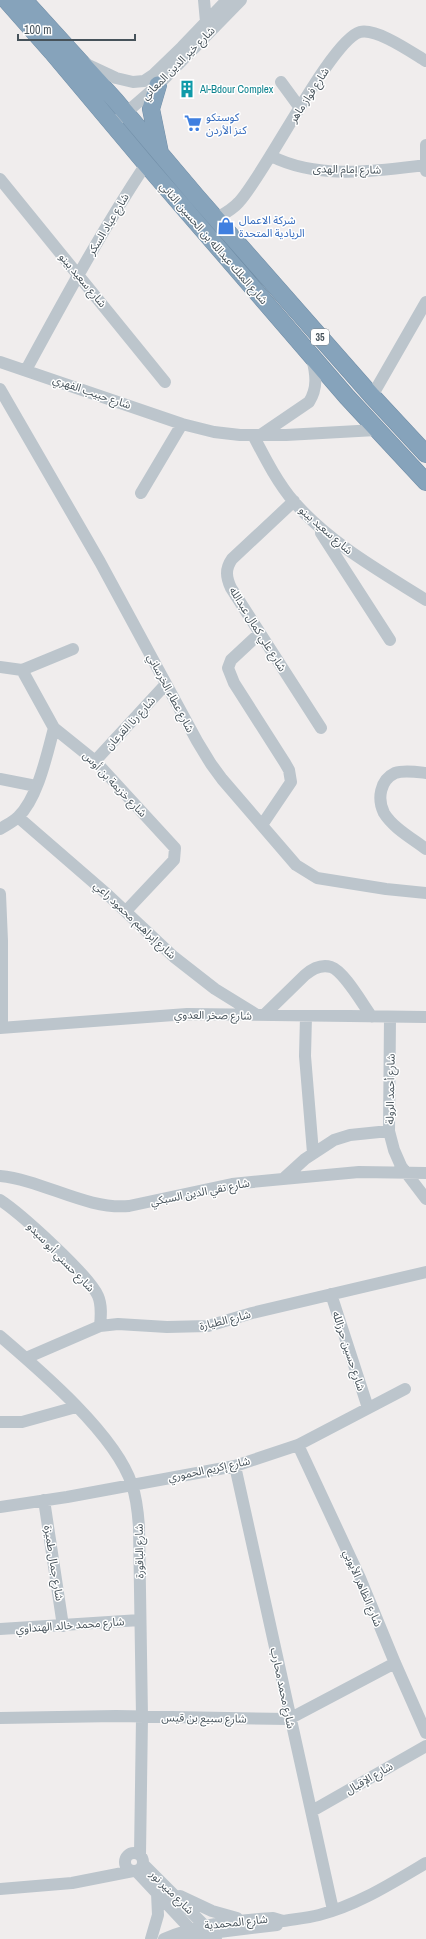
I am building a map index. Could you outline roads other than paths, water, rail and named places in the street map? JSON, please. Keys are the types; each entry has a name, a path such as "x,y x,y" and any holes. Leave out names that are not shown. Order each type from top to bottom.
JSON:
{"highway":[{"name":"شارع الملك عبدالله بن الحسين الثاني","path":"6,0 119,119 160,155 372,396 426,454"},
{"name":"شارع الملك عبدالله بن الحسين الثاني","path":"24,0 79,61 119,119 146,164 312,358 376,430 426,482"},
{"path":"158,85 151,109 160,155"}],"street":[{"path":"204,0 206,22"},
{"name":"شارع خير الدين المعاني","path":"79,61 116,78 133,82 144,81 153,75 223,4 241,0"},
{"name":"شارع خير الدين المعاني","path":"119,119 158,85 223,4"},
{"name":"شارع فواز ماهر","path":"217,218 239,202 271,156 320,77 346,42 360,32 372,33 390,40 426,60"},
{"path":"281,82 300,108"},
{"path":"426,145 426,171"},
{"name":"شارع إمام الهدى","path":"271,156 285,164 298,167 343,171 382,170 426,165"},
{"name":"شارع عياد السكر","path":"26,370 78,274 121,202 146,164"},
{"name":"شارع سعيد بينو","path":"0,179 165,382"},
{"path":"372,396 426,302"},
{"path":"258,434 300,408 311,398 316,383 312,358"},
{"name":"شارع حبيب الفهري","path":"0,362 182,424 214,432 258,434 376,430"},
{"name":"شارع عطاء الخرساني","path":"0,389 100,562 211,764 222,779 296,865 311,876 386,890 426,893"},
{"path":"141,493 182,424"},
{"name":"شارع سعيد بينو","path":"258,434 272,471 294,502 314,522 357,557 426,600"},
{"name":"شارع علي كمال عبدالله","path":"294,502 248,543 227,565 227,578 231,588 321,728"},
{"path":"314,522 390,640"},
{"path":"260,633 231,660 228,668 232,680 287,766 290,774 290,783 262,825"},
{"path":"0,667 22,670 73,649"},
{"name":"شارع خزيمة بن أوس","path":"22,670 54,728 95,761 171,842 176,852 174,860 126,911"},
{"name":"شارع رنا القرعان","path":"95,761 166,684"},
{"path":"0,829 18,818 30,799 36,786 54,728"},
{"path":"426,773 396,773 388,778 383,785 380,795 381,805 385,814 406,834 426,849"},
{"path":"0,779 36,786"},
{"name":"شارع إبراهيم محمود راعي","path":"18,818 126,911 174,957 199,977 261,1015"},
{"path":"0,894 2,942 1,1028"},
{"path":"261,1015 312,969 324,966 335,969 343,977 372,1017"},
{"name":"شارع صخر العدوي","path":"1,1028 163,1014 426,1017"},
{"path":"306,1016 304,1056 314,1153"},
{"name":"شارع أحمد الرولة","path":"390,1017 389,1131 397,1159 426,1199"},
{"path":"283,1179 314,1153 342,1137 389,1131"},
{"name":"شارع تقي الدين السبكي","path":"0,1176 16,1179 97,1203 116,1206 144,1204 232,1184 359,1172 426,1173"},
{"name":"شارع حسني أبو سيدو","path":"0,1200 29,1222 92,1285 100,1303 100,1326"},
{"name":"شارع الطيارة","path":"26,1358 100,1326 118,1324 200,1327 426,1272"},
{"name":"شارع حسين حرزالله","path":"331,1294 368,1408"},
{"name":"شارع الباقورة","path":"0,1336 26,1358 76,1407 111,1446 132,1484 138,1514 142,1717 140,1819 134,1863"},
{"name":"شارع إكريم الحموري","path":"0,1507 235,1466 298,1445 405,1389"},
{"path":"0,1422 22,1422 76,1407"},
{"name":"شارع الظاهر الأيوبي","path":"298,1445 360,1578 426,1733"},
{"name":"شارع محمد محارب","path":"235,1466 289,1719 312,1811 333,1910"},
{"name":"شارع جمال طميزة","path":"44,1500 64,1626"},
{"name":"شارع محمد خالد الهنداوي","path":"0,1629 140,1620"},
{"name":"شارع سبيع بن قيس","path":"0,1718 142,1717 289,1719 395,1663"},
{"name":"شارع الإقبال","path":"312,1811 426,1746"},
{"path":"0,1889 72,1883 98,1878 134,1863"},
{"name":"شارع منير نور","path":"134,1863 162,1891 210,1932"},
{"path":"283,1921 318,1915 367,1897 426,1863"},
{"path":"151,1939 158,1915 162,1891 244,1920"},
{"name":"شارع منير نور","path":"162,1891 194,1936"},
{"name":"شارع المحمدية","path":"164,1939 194,1936 244,1920 276,1918 283,1921"},
{"name":"شارع المحمدية","path":"210,1932 274,1926 283,1921"}],"place":[{"name":"Al-Bdour Complex","path":"187,89"},
{"name":"كوستكو كنز الأردن","path":"193,123"},
{"name":"شركة الاعمال الريادية المتحدة","path":"226,226"}]}
